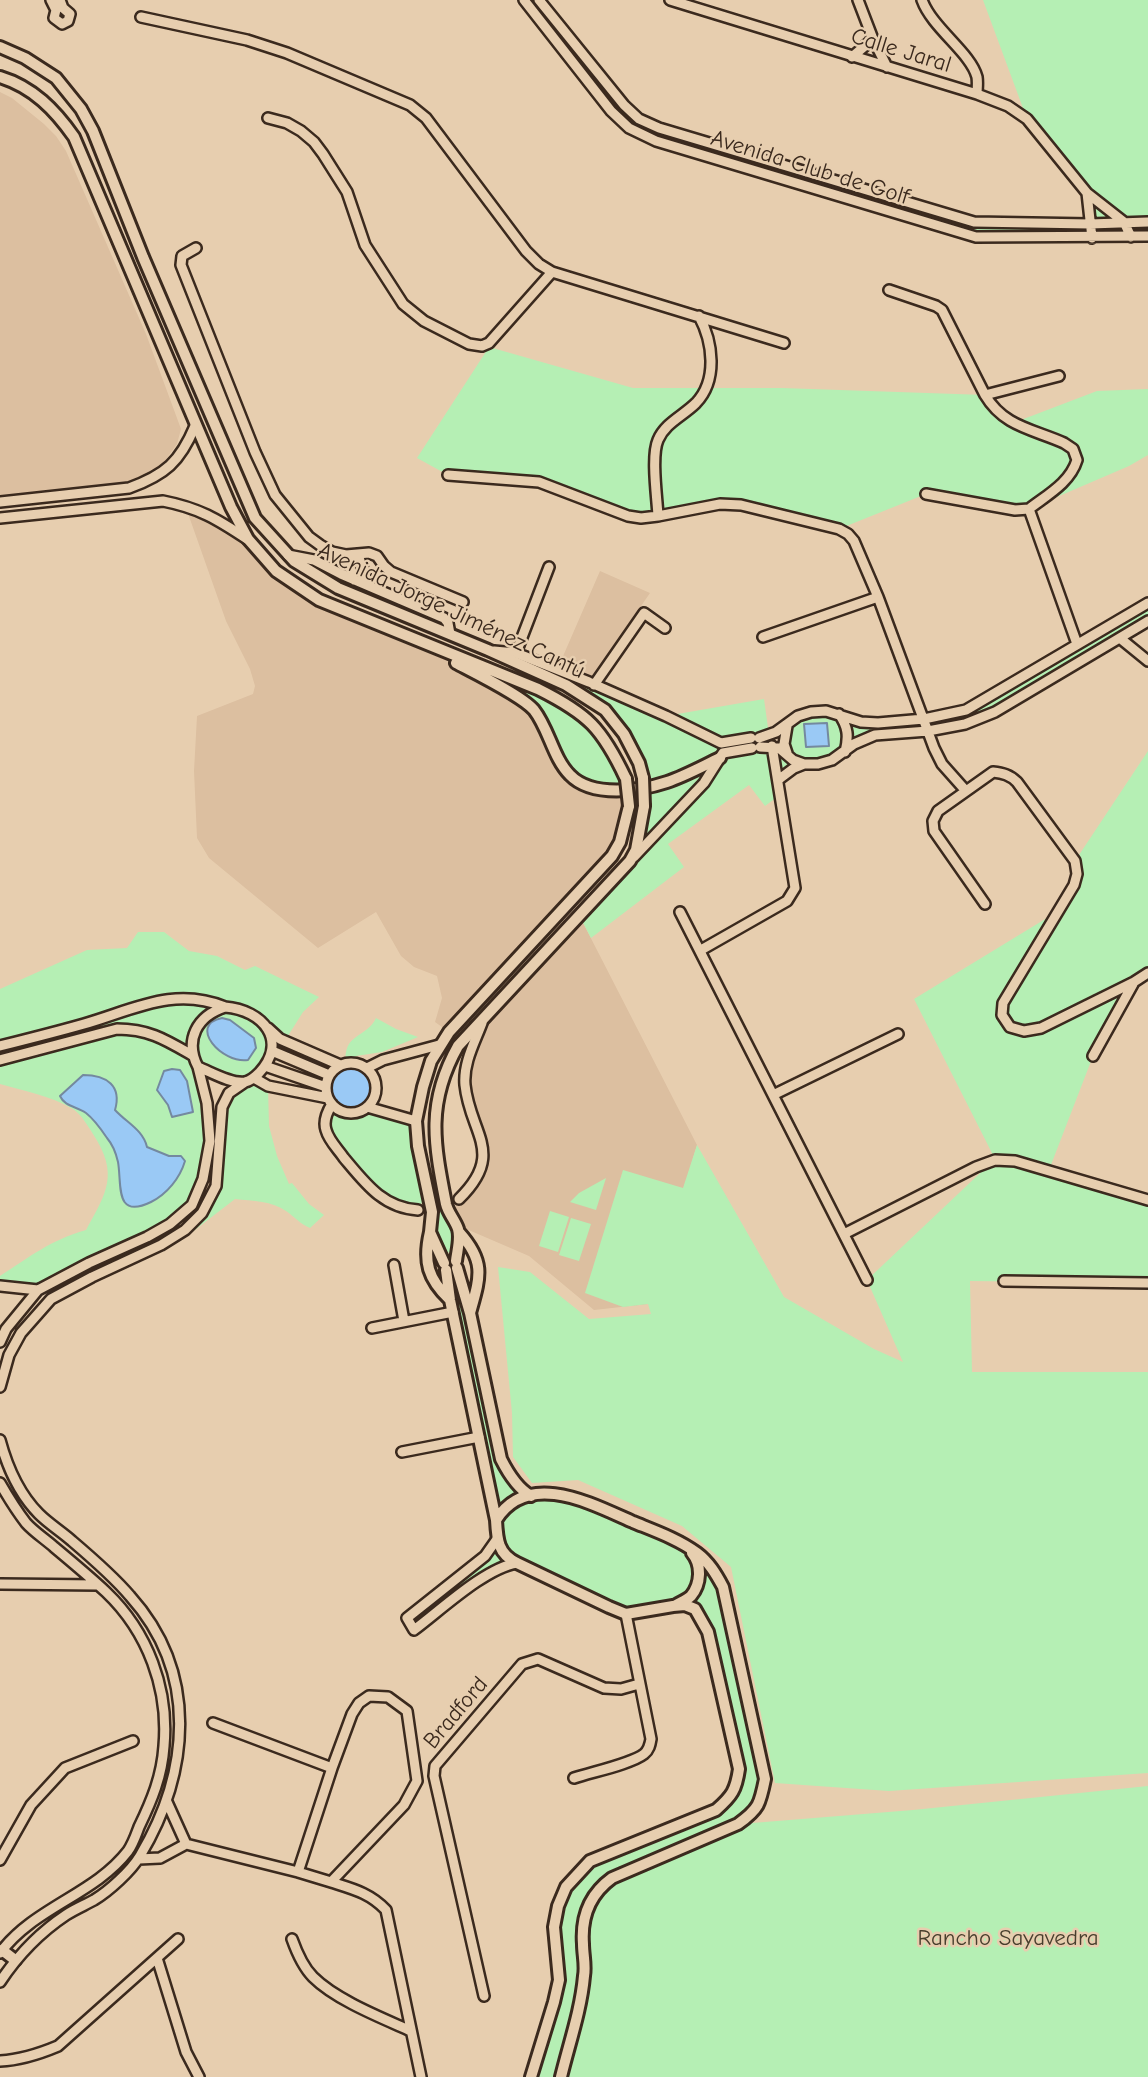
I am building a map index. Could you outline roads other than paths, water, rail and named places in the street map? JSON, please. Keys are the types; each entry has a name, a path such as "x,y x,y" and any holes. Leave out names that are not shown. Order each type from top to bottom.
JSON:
{"main road":[{"name":"Avenida Jorge Jiménez Cantú","path":"0,47 25,58 56,78 81,109 93,131 153,282 255,518 288,555 338,588 566,685 605,710 624,734 639,763 643,778 644,806 636,850 630,861 458,1046 447,1065 439,1088 434,1118 436,1147 447,1209 478,1258 477,1287 470,1313"},
{"name":"Avenida Jorge Jiménez Cantú","path":"0,77 34,93 57,113 74,137 231,507 248,539 276,571 319,600 538,689 581,714 595,726 615,755 626,779 629,806 620,842 612,856 449,1032 431,1060 416,1121 418,1146 432,1212 426,1248 429,1270 438,1287 450,1300"},
{"path":"421,642 526,704 534,711 569,775 593,788 613,791 657,785 670,781 721,752"},
{"path":"432,1212 447,1209"},
{"path":"459,1231 450,1263 450,1300 496,1520 497,1539 504,1555 626,1614 685,1605 695,1609 708,1632 739,1769 736,1787 728,1800 716,1810 590,1861 566,1887 558,1906 554,1927 559,1980 531,2077"},
{"path":"430,1233 450,1263 470,1313 501,1459 512,1478 531,1496"},
{"path":"496,1520 504,1508 531,1496 557,1494 579,1498 683,1544 711,1566 723,1587 765,1779 761,1800 754,1813 738,1824 612,1878 601,1886 594,1896 583,1920 585,1975 561,2077"},
{"path":"673,1606 690,1598 700,1572 696,1559 683,1544"},
{"path":"1,1951 15,1961"}],"street":[{"path":"51,0 56,10 54,18 62,24 68,21 70,14 63,8 60,0"},
{"name":"Avenida Club de Golf","path":"524,0 611,111 629,128 656,141 976,237 1148,236"},
{"name":"Calle Jaral","path":"670,0 977,94 1007,106 1027,119 1087,193 1124,222 1131,237"},
{"path":"858,0 887,67"},
{"path":"922,0 931,18 973,68 978,79 977,94"},
{"name":"Avenida Club de Golf","path":"542,1 624,105 639,118 659,128 960,219 986,223 1148,222"},
{"path":"542,21 551,13"},
{"path":"141,17 267,46 410,105 426,118 526,251 539,264 552,272 785,344"},
{"path":"852,57 873,39"},
{"path":"268,118 286,123 314,142 348,192 365,245 403,304 424,321 469,344 482,346 489,343 552,272"},
{"path":"656,141 659,128"},
{"path":"1087,193 1091,238"},
{"path":"196,248 182,256 181,265 268,484 275,495 309,537 332,552 346,555 369,553 377,556 391,572 463,602"},
{"path":"888,290 942,310 992,407 1001,416 1064,443 1073,449 1077,460 1074,472 1067,480 1029,509 1015,510 926,494"},
{"path":"658,516 655,457 659,437 667,426 697,402 709,379 711,367 708,338 699,316"},
{"path":"985,395 1059,376"},
{"path":"0,502 128,488 147,481 170,467 186,447 195,426"},
{"path":"448,475 539,482 628,516 658,516 720,504 741,505 839,529 848,534 854,541 878,597 934,748 942,764 967,791"},
{"path":"0,518 163,501 185,505 210,515 248,539"},
{"path":"1029,509 1077,644"},
{"path":"288,555 314,560 444,618 450,634"},
{"path":"346,555 354,580"},
{"path":"358,555 369,586"},
{"path":"516,653 549,567"},
{"path":"763,636 878,597"},
{"path":"759,744 798,716 811,712 826,711 869,722 924,719 966,710 1148,603"},
{"path":"778,780 804,764 832,760 863,739 876,735 928,731 981,719 1146,623 1135,611"},
{"path":"594,685 644,613 665,628"},
{"path":"1121,639 1148,661"},
{"path":"488,650 516,653 666,716 721,752"},
{"path":"1061,654 1071,668"},
{"path":"839,714 847,726 845,752"},
{"path":"787,726 784,744 787,753"},
{"path":"701,950 787,901 795,888 778,780 759,744"},
{"path":"630,861 704,783 721,752 738,746 759,744 779,748 793,760 804,764"},
{"path":"985,904 934,831 933,821 938,811 993,772 1011,776 1075,861 1077,874 1074,885 1003,1003 1002,1015 1010,1027 1024,1031 1041,1028 1148,973"},
{"path":"680,912 867,1280"},
{"path":"1093,1056 1134,982"},
{"path":"0,1046 87,1023 132,1007 185,999 208,1000 249,1013 260,1019 280,1039 321,1058 340,1065 351,1063 367,1068 376,1090 367,1107 349,1113 341,1111 330,1101 250,1080 232,1080 198,1066"},
{"path":"0,1342 6,1329 38,1290 89,1263 148,1237 170,1224 192,1205 203,1180 210,1141 207,1102 198,1066 192,1055 192,1042 195,1030 212,1011 225,1007"},
{"path":"459,1199 474,1185 482,1167 484,1151 481,1135 468,1101 465,1082 467,1063 484,1018"},
{"path":"0,1387 9,1355 21,1333 51,1299 162,1245 185,1230 202,1213 216,1186 222,1107 229,1093 269,1067 275,1053 267,1027"},
{"path":"0,1060 117,1029 136,1029 153,1034 192,1055"},
{"path":"773,1095 898,1034"},
{"path":"367,1068 383,1060 439,1045"},
{"path":"275,1053 329,1075"},
{"path":"340,1065 329,1075 326,1087 330,1101 325,1128 331,1140 378,1196 407,1210 418,1210"},
{"path":"269,1067 326,1087"},
{"path":"367,1107 416,1121"},
{"path":"844,1234 995,1160 1015,1161 1148,1200"},
{"path":"394,1265 404,1321"},
{"path":"1004,1281 1148,1283"},
{"path":"0,1286 38,1290 51,1299"},
{"path":"372,1328 453,1312"},
{"path":"402,1452 479,1437"},
{"path":"0,1440 19,1487 38,1513 130,1595 152,1625 167,1656 180,1717 176,1767 166,1802 139,1859 97,1899 67,1915 33,1940 0,1982"},
{"path":"0,1483 28,1525 98,1585 128,1615 145,1644 156,1671 165,1735 162,1768 130,1849 112,1869 92,1884 26,1924 1,1951"},
{"path":"497,1539 485,1556 407,1618 414,1630 490,1572 517,1563"},
{"path":"0,1584 98,1585"},
{"path":"574,1777 634,1759 646,1753 651,1739 626,1614"},
{"name":"Bradford","path":"484,1996 434,1776 435,1766 522,1664 532,1660 544,1661 604,1688 621,1689 639,1684"},
{"path":"299,1871 352,1714 359,1703 369,1696 388,1697 407,1711 416,1781 404,1805 331,1882"},
{"path":"213,1723 332,1768"},
{"path":"0,1860 31,1805 65,1768 133,1741"},
{"path":"166,1802 186,1844"},
{"path":"139,1859 160,1858 186,1844 299,1871 365,1893 377,1901 386,1910 421,2077"},
{"path":"0,2061 33,2057 58,2046 178,1939"},
{"path":"292,1939 300,1959 313,1977 328,1989 411,2031"},
{"path":"157,1958 186,2052 199,2077"}],"water":[{"path":"827,723 829,746 806,747 804,724"},
{"path":"222,1018 230,1020 254,1038 256,1048 248,1060 228,1056 212,1043 208,1028 212,1022"},
{"path":"351,1063 369,1070 376,1088 369,1106 351,1113 333,1106 326,1088 333,1070"},
{"path":"180,1070 187,1081 193,1112 172,1117 168,1105 157,1090 164,1071"},
{"path":"83,1075 99,1077 111,1084 116,1094 115,1110 138,1131 147,1147 169,1156 181,1156 185,1161 172,1185 151,1202 139,1206 125,1203 120,1189 117,1159 111,1143 89,1116 62,1100 60,1096"}],"tunnel":[{"path":"418,1210 459,1199"}],"park label":[{"name":"Rancho Sayavedra","path":"1008,1938"}]}
